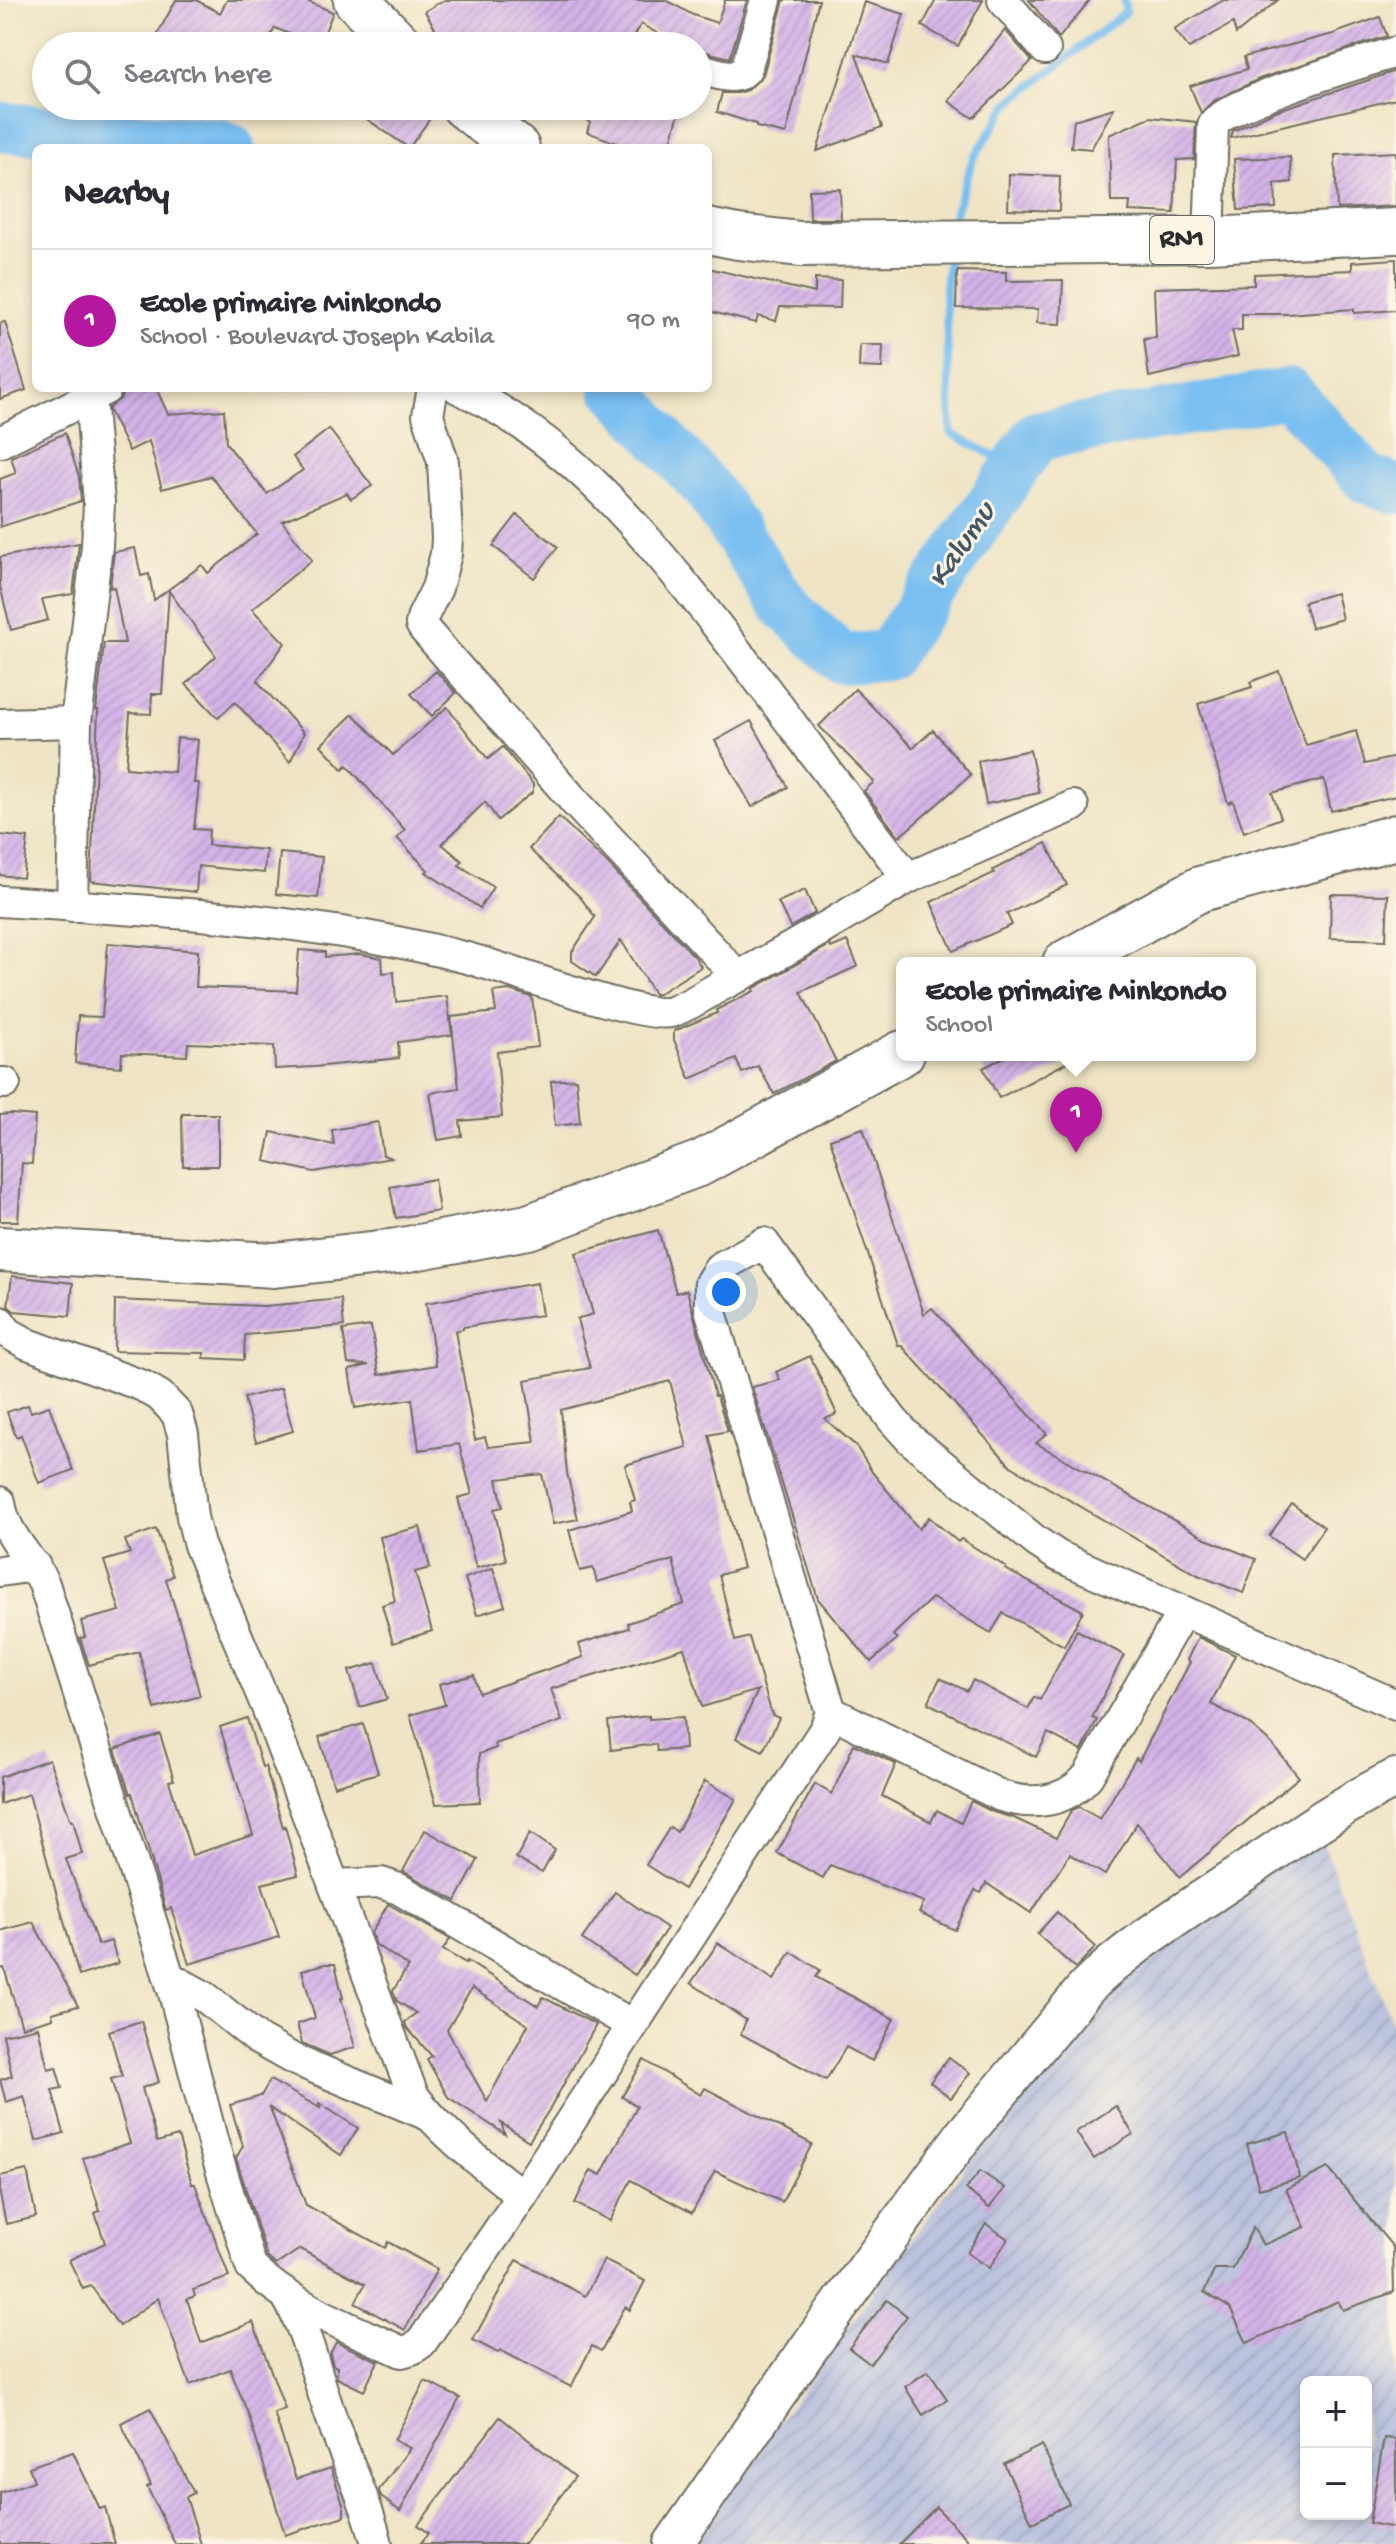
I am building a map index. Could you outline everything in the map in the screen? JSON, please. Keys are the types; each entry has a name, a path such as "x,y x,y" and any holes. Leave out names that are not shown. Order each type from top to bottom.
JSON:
{"main road":[{"path":"356,0 387,32"},
{"path":"482,120 512,144"},
{"name":"RN1","path":"712,232 800,244 1209,240 1396,231"},
{"path":"1076,957 1200,889 1396,837"},
{"path":"0,1249 274,1265 397,1251 528,1227 701,1163 896,1056"}],"street":[{"path":"712,72 734,77 746,69 766,0"},
{"path":"1003,0 1045,49"},
{"path":"1209,240 1213,126 1216,118 1270,94 1396,52"},
{"path":"0,442 99,392 97,546 76,722 72,906"},
{"path":"432,392 428,415 443,462 447,538 437,588 421,624 576,803 738,977"},
{"path":"465,392 511,418 568,457 624,513 732,644 908,878"},
{"path":"0,724 76,722"},
{"path":"0,901 316,927 364,934 469,959 614,1003 668,1013 738,977 908,878 1073,806"},
{"path":"0,1502 2,1519 44,1584 170,1978 251,2267 286,2295 402,2352 421,2343 522,2196 825,1729 831,1712 710,1309 710,1283 719,1268 764,1243 892,1419 910,1439 1058,1556 1396,1705"},
{"path":"0,1322 8,1333 28,1344 143,1386 160,1396 177,1414 183,1434 192,1517 199,1545 268,1710 413,2095 428,2115 522,2196"},
{"path":"0,1571 35,1566"},
{"path":"831,1712 1001,1796 1032,1803 1063,1795 1078,1788 1088,1776 1183,1611"},
{"path":"673,2544 820,2333 963,2136 1086,1988 1108,1966 1175,1918 1313,1826 1396,1778"},
{"path":"334,1885 381,1883 399,1889 632,2025"},
{"path":"170,1978 205,1997 259,2040 291,2058 428,2115"},
{"path":"286,2295 297,2314 332,2422 373,2525 377,2544"}],"shaded area":[{"path":"1318,1830 1396,2033 1396,2544 689,2544 1115,1962"}],"building":[{"path":"176,0 196,0 220,13 227,0 304,0 333,12 325,32 285,32 275,28 273,32 159,32"},
{"path":"444,0 666,0 693,15 717,23 725,0 747,0 730,58 712,54 712,32 655,32 641,24 636,32 437,32 425,11"},
{"path":"784,0 819,0 786,134 756,127 756,124 717,112 722,93 748,90 763,75"},
{"path":"936,0 983,0 958,46 922,26"},
{"path":"1029,0 1090,0 1059,38"},
{"path":"1224,0 1278,0 1236,34 1233,23 1189,48 1174,29"},
{"path":"864,2 904,14 888,64 856,54 882,127 817,151"},
{"path":"1380,17 1387,36 1259,79 1213,101 1201,113 1190,86 1247,69 1244,57 1333,34"},
{"path":"1005,30 1032,61 973,118 948,101"},
{"path":"1396,71 1396,99 1231,138 1233,131 1273,112"},
{"path":"1114,108 1091,149 1071,147 1074,120"},
{"path":"1150,117 1196,122 1194,159 1177,160 1174,213 1129,211 1130,202 1111,202 1109,135"},
{"path":"368,120 429,120 412,144 403,144"},
{"path":"586,120 677,120 670,144 619,144 587,132 590,122"},
{"path":"1396,152 1396,206 1337,209 1335,155"},
{"path":"1290,157 1292,182 1275,184 1276,208 1238,210 1234,159"},
{"path":"1009,174 1060,176 1059,211 1008,209"},
{"path":"840,189 841,219 810,219 809,190"},
{"path":"1396,259 1396,310 1242,314 1242,330 1232,330 1238,356 1149,377 1144,339 1156,338 1154,288 1254,285 1254,274 1352,270 1352,262"},
{"path":"712,269 815,293 815,279 841,280 840,308 780,307 776,321 758,316 756,323 712,312"},
{"path":"957,271 1006,272 1006,281 1063,280 1061,324 1037,323 1038,309 956,308"},
{"path":"5,322 26,390 0,399 0,323"},
{"path":"860,345 883,345 882,368 859,367"},
{"path":"123,392 158,392 168,414 224,410 226,443 267,494 303,470 293,457 329,429 372,486 351,499 347,493 282,521 312,560 252,609 285,643 257,681 304,733 290,762 235,702 218,718 186,684 216,656 169,591 162,694 152,694 151,714 130,713 126,768 174,772 177,738 198,740 194,783 199,783 194,829 209,830 208,845 266,850 264,873 198,866 196,892 91,881 96,710 104,643 125,643 114,587 110,588 114,552 135,548 141,576 149,574 154,600 202,565 208,573 257,534 211,476 162,489 149,441 129,451 109,411"},
{"path":"65,433 79,477 81,501 0,527 0,479 16,473 11,457"},
{"path":"517,515 558,547 534,578 493,546"},
{"path":"79,543 73,594 42,599 48,620 11,630 0,586 0,557"},
{"path":"1336,593 1342,619 1311,628 1304,602"},
{"path":"436,671 456,693 432,716 411,694"},
{"path":"1279,671 1306,745 1356,731 1365,764 1396,757 1396,796 1331,811 1324,779 1272,793 1281,818 1244,832 1233,801 1228,803 1198,704 1252,687 1250,682"},
{"path":"855,689 913,748 933,730 971,775 899,837 864,791 874,782 819,726"},
{"path":"447,707 488,759 503,747 533,784 533,792 498,820 485,802 442,844 462,861 459,865 493,887 480,908 426,872 428,870 397,838 405,830 347,765 343,769 321,745 353,714 393,755"},
{"path":"751,721 788,787 752,807 715,741"},
{"path":"1030,750 1039,793 986,804 978,761"},
{"path":"559,817 607,863 701,967 654,994 621,940 596,977 572,961 572,952 595,917 580,897 529,849"},
{"path":"0,835 28,838 23,878 0,875"},
{"path":"1046,843 1067,885 1007,914 1012,925 953,951 931,902 994,873 993,870"},
{"path":"280,853 322,857 318,898 276,894"},
{"path":"805,890 815,913 790,927 778,902"},
{"path":"1331,894 1388,895 1386,940 1330,938"},
{"path":"847,941 858,966 801,992 836,1061 774,1094 758,1066 742,1073 736,1059 690,1079 674,1040 674,1031 717,1013 716,1010 830,945 831,948"},
{"path":"108,943 198,951 196,987 296,991 299,950 325,952 325,957 360,954 382,958 383,973 394,972 396,1002 447,996 452,1035 398,1042 399,1058 314,1067 275,1069 274,1046 188,1043 187,1056 122,1053 121,1067 75,1063 78,1016 102,1017"},
{"path":"509,990 532,997 538,1047 497,1052 502,1117 460,1121 462,1136 438,1140 430,1093 459,1088 451,1017 496,1012 493,992"},
{"path":"996,1061 1070,1061 999,1098 983,1068"},
{"path":"576,1079 580,1123 555,1126 551,1081"},
{"path":"182,1114 218,1114 218,1166 183,1166"},
{"path":"0,1115 35,1116 32,1164 22,1163 18,1221 0,1221"},
{"path":"378,1122 383,1155 391,1158 314,1172 265,1161 271,1132 334,1145 332,1130"},
{"path":"863,1128 924,1314 932,1308 1047,1434 1036,1443 1211,1541 1256,1559 1243,1593 1198,1575 1011,1466 898,1345 830,1139"},
{"path":"434,1179 439,1211 396,1218 390,1187"},
{"path":"658,1230 676,1293 687,1290 715,1396 728,1431 709,1435 743,1568 719,1575 735,1641 749,1637 772,1715 779,1718 763,1751 736,1738 758,1690 702,1707 684,1648 551,1689 562,1721 495,1744 496,1748 479,1754 480,1802 436,1804 410,1715 445,1705 439,1684 474,1675 479,1693 583,1657 579,1644 629,1628 628,1623 684,1604 673,1560 597,1582 593,1568 580,1571 569,1530 632,1511 630,1502 635,1500 625,1465 687,1447 670,1381 561,1410 567,1473 578,1519 553,1524 542,1474 497,1479 503,1507 494,1509 506,1560 476,1568 458,1498 472,1494 459,1444 419,1450 412,1399 355,1408 349,1370 369,1365 348,1364 343,1330 371,1326 379,1375 436,1365 426,1303 537,1283 542,1315 463,1327 455,1331 475,1440 485,1437 488,1447 535,1442 525,1380 590,1368 577,1319 593,1314 576,1253"},
{"path":"12,1276 73,1283 70,1316 14,1311 8,1306"},
{"path":"341,1299 344,1326 245,1335 244,1360 204,1358 204,1353 114,1351 115,1300 265,1306"},
{"path":"810,1356 837,1414 825,1419 856,1446 872,1472 919,1529 929,1517 958,1542 961,1539 1005,1569 1083,1611 1064,1646 1003,1613 991,1633 932,1598 893,1635 897,1639 871,1662 818,1599 752,1387 780,1380 776,1372"},
{"path":"281,1388 293,1431 256,1442 244,1398"},
{"path":"28,1405 31,1412 49,1406 73,1470 39,1483 21,1435 16,1437 7,1412"},
{"path":"1292,1504 1324,1527 1302,1559 1269,1536"},
{"path":"420,1527 430,1568 415,1572 432,1631 393,1643 382,1605 395,1601 380,1537"},
{"path":"156,1529 173,1576 166,1579 200,1696 155,1709 139,1652 89,1665 80,1638 85,1637 81,1621 120,1611 104,1561 130,1553 125,1540"},
{"path":"493,1568 505,1606 477,1615 465,1578"},
{"path":"1077,1630 1124,1655 1092,1718 1097,1720 1082,1751 1048,1733 1036,1757 928,1703 940,1678 967,1691 973,1680 1028,1709 1034,1697 1040,1700"},
{"path":"1198,1637 1235,1655 1211,1704 1248,1723 1272,1744 1299,1777 1180,1877 1137,1823 1105,1875 1070,1854 1031,1913 986,1883 981,1893 975,1890 955,1930 919,1913 924,1902 830,1865 823,1878 777,1853 815,1784 832,1794 854,1744 896,1764 882,1796 931,1822 937,1810 961,1823 971,1801 1056,1838 1072,1810 1079,1807 1100,1819 1136,1758 1139,1761 1190,1662 1187,1660"},
{"path":"376,1663 387,1699 360,1707 349,1671"},
{"path":"649,1716 649,1719 683,1717 685,1749 657,1751 656,1744 611,1750 608,1721"},
{"path":"247,1718 285,1826 298,1875 262,1884 279,1937 189,1964 171,1908 166,1910 132,1793 115,1749 160,1734 174,1780 169,1781 192,1855 253,1835 220,1727"},
{"path":"363,1724 378,1773 334,1786 319,1737"},
{"path":"49,1759 73,1820 82,1854 66,1859 98,1945 111,1941 118,1963 79,1976 29,1794 0,1804 0,1777"},
{"path":"705,1781 736,1799 684,1889 646,1865 670,1827 677,1832"},
{"path":"425,1830 478,1860 456,1901 403,1871"},
{"path":"530,1833 555,1850 542,1873 516,1858"},
{"path":"615,1892 667,1928 635,1975 582,1939"},
{"path":"388,1904 450,1939 443,1950 467,1961 538,2006 543,1997 596,2025 529,2141 501,2123 505,2134 448,2097 427,2059 432,2056 407,2028 405,2022 416,2013 397,2001 393,1991 408,1966 376,1945 371,1933","holes":["472,1988 528,2025 487,2101 447,2030"]},
{"path":"1057,1912 1096,1947 1075,1968 1037,1934"},
{"path":"33,1922 78,2006 52,2013 53,2018 22,2027 4,1968 0,1969 0,1931"},
{"path":"718,1943 774,1980 791,1952 820,1970 816,1977 894,2019 872,2061 846,2047 826,2080 741,2034 746,2020 691,1983"},
{"path":"335,1964 355,2047 330,2055 302,2043 297,2024 315,2018 302,1970"},
{"path":"141,2021 159,2082 142,2088 157,2142 178,2136 192,2184 195,2184 229,2277 193,2290 195,2296 187,2299 201,2343 253,2322 285,2409 274,2413 296,2479 331,2468 344,2516 285,2535 249,2416 230,2369 190,2385 158,2298 119,2326 91,2286 83,2289 69,2260 105,2243 95,2213 100,2211 83,2158 130,2143 111,2079 122,2076 109,2031"},
{"path":"38,2027 48,2069 56,2067 62,2088 52,2090 64,2133 36,2141 24,2096 6,2102 0,2080 12,2076 3,2035"},
{"path":"949,2057 970,2073 951,2098 930,2082"},
{"path":"644,2060 701,2095 705,2088 812,2144 782,2202 715,2171 692,2213 631,2180 610,2221 575,2203 591,2170 601,2175 637,2106 622,2097"},
{"path":"270,2080 320,2108 319,2103 358,2128 341,2155 270,2108 306,2205 385,2248 388,2242 437,2269 405,2330 355,2303 365,2284 300,2249 276,2265 267,2257 236,2158 243,2146 230,2105 261,2096"},
{"path":"1116,2106 1133,2134 1094,2159 1076,2132"},
{"path":"1288,2132 1300,2178 1259,2189 1247,2144"},
{"path":"1328,2168 1393,2247 1394,2292 1343,2310 1338,2301 1247,2343 1230,2308 1204,2292 1215,2269 1233,2269 1253,2227 1263,2245 1305,2227 1286,2189"},
{"path":"27,2170 36,2217 6,2224 0,2176"},
{"path":"980,2171 1005,2188 989,2208 966,2189"},
{"path":"986,2224 1008,2239 989,2268 967,2253"},
{"path":"517,2260 585,2296 604,2260 645,2281 630,2310 625,2307 601,2351 592,2346 571,2387 500,2350 498,2353 473,2340"},
{"path":"887,2300 907,2316 870,2364 849,2348"},
{"path":"336,2342 378,2361 364,2391 337,2378 337,2367 333,2365 330,2354"},
{"path":"928,2371 947,2399 923,2415 905,2387"},
{"path":"425,2381 460,2398 400,2511 381,2497 379,2490 410,2448 394,2440"},
{"path":"150,2408 194,2493 186,2497 201,2544 175,2544 121,2423"},
{"path":"500,2417 575,2477 524,2544 420,2544 429,2533 418,2525"},
{"path":"1384,2438 1396,2439 1396,2528 1369,2523 1372,2520"},
{"path":"1042,2445 1069,2504 1032,2523 1004,2464"},
{"path":"73,2452 100,2509 105,2507 115,2544 0,2544 0,2493 34,2481 29,2467"},
{"path":"936,2507 972,2544 899,2544"}],"waterway":[{"path":"952,232 955,212 973,159 1009,103 1126,12 1124,0"},
{"name":"Kalumu","path":"0,127 221,144"},
{"path":"949,257 945,287 951,433 1016,468"},
{"name":"Kalumu","path":"619,392 707,489 785,606 842,659 888,655 1037,436 1289,393 1367,479 1396,489"}],"place":[{"name":"Ecole primaire Minkondo","path":"1076,1153"}]}
